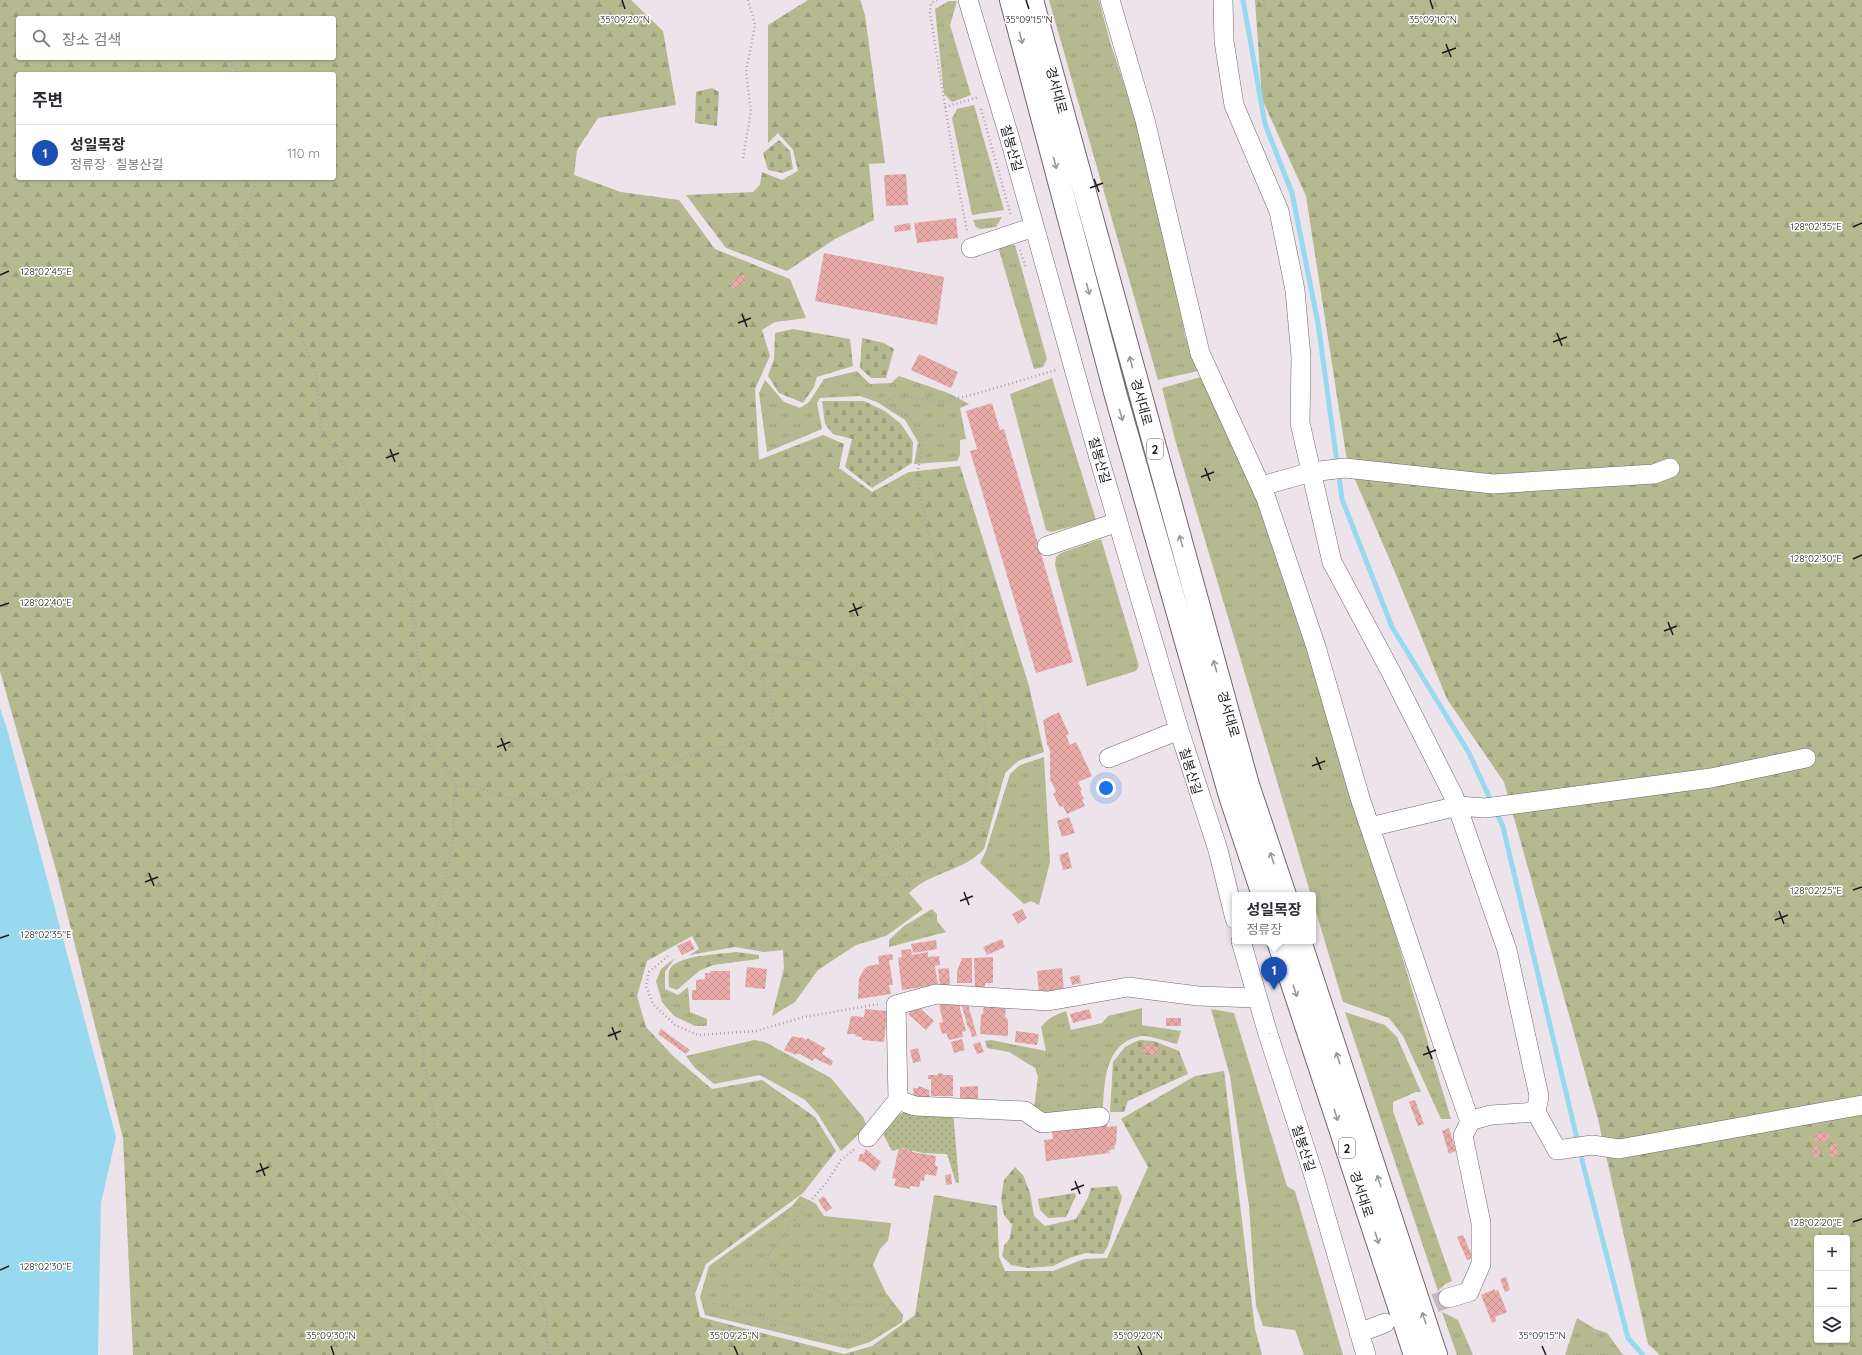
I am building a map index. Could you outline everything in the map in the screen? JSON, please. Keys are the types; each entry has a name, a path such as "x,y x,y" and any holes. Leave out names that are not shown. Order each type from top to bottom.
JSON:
{"main road":[{"name":"경서대로","path":"1011,0 1116,396 1230,796 1262,892"},
{"name":"경서대로","path":"1032,0 1246,777 1284,892"},
{"name":"경서대로","path":"1279,944 1415,1355"},
{"name":"경서대로","path":"1301,944 1436,1355"}],"street":[{"name":"칠봉산길","path":"968,0 996,92 1118,522 1179,730 1218,850 1232,907"},
{"path":"1110,0 1145,120 1200,353 1262,486 1316,647 1370,827 1470,1122"},
{"path":"1223,0 1224,41 1234,105 1279,211 1295,290 1301,357 1300,423 1319,471 1332,562 1394,679 1458,806 1507,950 1539,1096 1536,1112 1558,1150 1568,1150 1592,1145 1619,1149 1862,1105"},
{"path":"974,247 1034,227"},
{"path":"1262,486 1319,471 1345,468 1493,484 1654,474 1670,468"},
{"path":"1047,546 1118,522"},
{"path":"1109,758 1179,730"},
{"path":"1370,827 1458,806 1485,808 1505,806 1711,778 1806,758"},
{"name":"칠봉산길","path":"1242,944 1257,998 1314,1176 1366,1355"},
{"path":"868,1137 898,1100 896,1005 936,994 1048,1001 1128,987 1198,996 1257,998"},
{"path":"898,1100 915,1106 1025,1111 1042,1123 1100,1117"},
{"path":"1448,1298 1469,1292 1481,1264 1481,1223 1463,1136 1470,1122 1491,1115 1536,1112"},
{"path":"1359,1333 1385,1322"}],"path":[{"path":"186,0 198,16"},
{"path":"743,158 751,111 746,72 755,25 748,0"},
{"path":"937,0 931,3 930,13 968,237 974,247"},
{"path":"1264,0 1264,12"},
{"path":"230,60 238,72"},
{"path":"945,106 996,92"},
{"path":"256,180 237,239 246,261 266,275 301,336 316,375 321,428 337,452 349,479 386,542 411,596 420,678 408,699 406,719 427,738 456,787 454,793 453,843 420,990 417,1016 436,1144 444,1182 459,1210 523,1264 539,1292 547,1317 547,1339 550,1355"},
{"path":"456,787 466,784 502,796 524,800 552,799 563,797 587,784 654,769 707,750 756,739 762,734 771,721 773,710 769,690 765,683 759,676 746,668 746,659 754,652 838,665 877,677 892,687 917,709 929,728 948,775 950,792 948,808 934,824 923,833 862,862 859,872 868,878 912,876 950,862 965,853 977,841 987,815 988,753 984,713 975,682 971,651 942,590 936,556 926,526 918,481 922,448 920,431 906,415 886,403 891,396 914,397 942,402 979,394 1073,365"},
{"path":"668,956 649,972 646,986 648,992 653,1004 675,1025 698,1035 756,1031 804,1017 876,1003 896,1005"},
{"path":"713,1303 832,1337 860,1334 880,1323 889,1309 882,1304 846,1305 776,1271 767,1257 787,1228 827,1182 841,1160 868,1137"}],"green space":[{"path":"0,0 631,0 663,31 676,105 598,118 577,150 574,175 621,192 679,200 715,249 790,279 806,318 775,322 762,330 770,356 755,389 759,460 823,435 844,444 839,468 872,492 909,472 960,466 1029,686 1044,752 1018,761 1005,773 984,849 967,862 927,880 909,893 923,909 886,936 856,945 818,970 795,1002 772,1016 784,968 783,950 764,952 735,947 689,955 699,949 692,936 647,961 637,996 646,1027 673,1056 712,1089 762,1080 815,1117 836,1151 803,1193 706,1264 695,1294 700,1317 844,1354 872,1346 915,1315 934,1195 997,1206 999,1257 1005,1271 1053,1271 1084,1259 1107,1258 1148,1167 1121,1119 1195,1076 1224,1071 1255,1329 1262,1355 133,1355 123,1138 58,877 0,671"},
{"path":"808,0 860,0 865,15 885,163 869,164 874,220 835,239 787,271 726,248 686,195 753,192 760,185 762,172 782,180 798,171 793,150 778,133 768,143 768,25"},
{"path":"1049,0 1099,0 1110,42 1161,195 1185,336 1198,371 1158,380"},
{"path":"1255,0 1862,0 1862,1355 1660,1355 1648,1344 1598,1119 1504,782 1447,699 1392,565 1347,461 1306,196 1262,99"},
{"path":"949,1 957,1 950,25 971,95 952,102 944,94 935,9"},
{"path":"712,88 719,92 717,126 695,123 696,92"},
{"path":"974,105 1004,210 972,215 952,118 957,109"},
{"path":"779,140 790,151 793,169 782,173 768,170 763,153"},
{"path":"1002,217 996,227 981,229 976,227 973,220"},
{"path":"1015,245 1047,359 1043,367 1034,369 998,247"},
{"path":"793,329 850,339 853,366 817,377 814,387 803,403 779,393 768,376 774,359 775,333"},
{"path":"862,338 884,343 894,349 886,378 871,378 860,368"},
{"path":"857,371 870,384 891,383 899,376 948,393 969,404 960,408 966,439 960,440 960,455 957,461 914,464 918,442 905,420 877,402 860,396 820,398 817,403 822,429 767,452 759,393 765,380 784,402 800,408 809,402 824,379"},
{"path":"1201,377 1273,535 1299,614 1451,1119 1441,1119 1403,1036 1389,1018 1343,1002 1316,912 1316,892 1310,892 1176,443 1162,388"},
{"path":"1052,378 1096,520 1051,532 1046,530 1010,394"},
{"path":"822,401 864,401 885,411 901,424 913,442 912,463 872,488 845,467 852,439 833,434 825,424"},
{"path":"1101,539 1139,666 1136,671 1087,686 1055,565 1056,557 1061,553"},
{"path":"1044,757 1050,862 1039,905 1031,901 1024,904 980,863 986,851 1010,774 1020,765"},
{"path":"932,909 937,914 937,921 946,932 889,947 889,940 904,926"},
{"path":"737,952 759,955 759,959 713,965 699,971 677,990 669,987 669,971 672,966 679,962 688,958 699,956"},
{"path":"675,958 665,972 665,989 678,995 688,987 690,1012 707,1019 707,1026 695,1026 674,1016 662,1002 656,981 661,969"},
{"path":"1142,1008 1142,1025 1181,1031 1177,1044 1141,1036 1129,1040 1120,1046 1113,1055 1106,1076 1103,1111 1049,1116 1034,1108 1038,1077 1035,1068 1009,1052 987,1048 985,1041 991,1040 1046,1051 1041,1027 1049,1019 1058,1014 1066,1011 1071,1030 1102,1023 1108,1016"},
{"path":"1211,1009 1234,1013 1287,1186 1295,1191 1343,1355 1304,1355 1295,1330 1263,1326 1256,1306 1249,1206 1230,1076"},
{"path":"1345,1012 1385,1025 1397,1037 1421,1092 1416,1092 1393,1102 1393,1111 1452,1281 1445,1284 1438,1291"},
{"path":"754,1040 765,1042 831,1078 863,1117 867,1126 841,1151 817,1113 805,1100 760,1075 714,1084 694,1067 686,1056"},
{"path":"1139,1040 1154,1041 1179,1051 1188,1074 1128,1101 1124,1112 1110,1112 1113,1062 1125,1047"},
{"path":"953,1111 959,1182 956,1183 947,1154 923,1153 902,1148 892,1151 883,1134 893,1118 904,1112"},
{"path":"1015,1167 1023,1175 1030,1193 1034,1216 1045,1226 1076,1219 1087,1200 1091,1188 1117,1186 1122,1197 1108,1246 1103,1254 1086,1253 1069,1258 1053,1266 1028,1268 1011,1265 1002,1256 1004,1246 1010,1238 1012,1225 1004,1215 1001,1199 1004,1180"},
{"path":"1075,1193 1076,1196 1066,1217 1048,1218 1040,1210 1038,1199"},
{"path":"800,1196 815,1203 824,1216 891,1223 888,1241 880,1249 873,1265 886,1293 903,1315 902,1322 870,1342 848,1349 705,1315 700,1297 709,1266 792,1206"},
{"path":"1442,1312 1458,1320 1473,1355 1457,1355"},
{"path":"1577,1318 1595,1329 1607,1333 1623,1355 1565,1355"}],"water":[{"path":"0,708 7,729 116,1137 101,1203 98,1355 0,1355"}],"building":[{"path":"906,174 908,205 886,206 884,175"},
{"path":"956,218 958,238 917,243 914,223"},
{"path":"910,223 911,230 895,232 894,226"},
{"path":"824,253 944,277 937,325 815,301"},
{"path":"743,274 747,280 733,289 729,283"},
{"path":"919,354 958,372 951,388 911,370"},
{"path":"992,403 1000,430 1004,429 1073,662 1036,673 970,451 977,449 966,411"},
{"path":"1059,712 1069,734 1066,735 1070,745 1076,742 1092,776 1078,782 1082,790 1080,791 1084,799 1082,800 1085,806 1067,814 1063,806 1060,807 1053,794 1056,792 1050,779 1050,750 1047,744 1043,720"},
{"path":"1069,817 1075,833 1062,837 1057,821"},
{"path":"1068,852 1072,868 1063,870 1059,855"},
{"path":"1022,909 1027,918 1018,924 1012,914"},
{"path":"1002,939 1005,947 987,955 983,947"},
{"path":"690,940 695,949 682,955 677,946"},
{"path":"936,940 937,949 913,953 911,944"},
{"path":"911,949 912,955 928,952 928,957 939,956 940,965 935,966 938,985 902,990 898,958 902,957 901,950"},
{"path":"892,954 893,960 889,960 893,985 889,985 891,994 858,999 859,978 864,969 868,966 879,964 878,956"},
{"path":"993,957 993,983 985,983 985,988 975,988 974,958"},
{"path":"962,958 972,958 972,983 957,983 957,971"},
{"path":"747,967 767,969 765,989 745,987"},
{"path":"949,968 950,986 940,986 938,969"},
{"path":"1062,968 1064,992 1039,995 1037,971"},
{"path":"711,971 730,971 730,1000 692,1000 692,990 696,990 696,980 705,979 705,973 710,973"},
{"path":"1079,975 1081,983 1072,985 1070,977"},
{"path":"966,997 977,1036 972,1037 969,1027 968,1028 960,999"},
{"path":"958,1001 966,1031 962,1032 963,1037 949,1040 946,1033 942,1034 939,1023 943,1022 939,1005 941,1005 940,1002"},
{"path":"984,1003 1006,1004 1005,1017 1008,1020 1008,1036 980,1034 981,1014 983,1014"},
{"path":"916,1005 923,1006 921,1009 934,1021 926,1030 908,1014"},
{"path":"865,1009 887,1011 884,1042 862,1040 862,1037 855,1036 856,1034 847,1034 851,1016 864,1017"},
{"path":"1089,1009 1092,1018 1073,1023 1070,1014"},
{"path":"1166,1018 1181,1018 1181,1026 1166,1026"},
{"path":"661,1029 690,1050 686,1054 658,1034"},
{"path":"1016,1031 1039,1034 1037,1045 1015,1042"},
{"path":"792,1036 801,1037 807,1040 807,1038 825,1048 822,1054 833,1061 831,1066 814,1058 813,1061 797,1053 796,1055 784,1050"},
{"path":"962,1039 965,1050 954,1053 951,1042"},
{"path":"980,1042 984,1052 977,1054 973,1044"},
{"path":"1145,1043 1160,1048 1157,1056 1142,1051"},
{"path":"918,1048 921,1061 913,1063 910,1050"},
{"path":"938,1073 942,1073 943,1075 953,1075 953,1096 931,1096 931,1079 928,1079 928,1075 938,1075"},
{"path":"919,1086 929,1090 930,1101 914,1097 913,1088 918,1088"},
{"path":"978,1086 978,1099 960,1099 960,1087"},
{"path":"1415,1100 1424,1124 1418,1126 1409,1102"},
{"path":"1107,1123 1107,1127 1117,1126 1116,1145 1114,1146 1115,1149 1109,1150 1110,1153 1046,1161 1044,1140 1053,1139 1052,1132 1054,1132 1054,1129"},
{"path":"1449,1128 1456,1151 1449,1154 1442,1131"},
{"path":"1814,1133 1828,1133 1829,1141 1815,1142"},
{"path":"1830,1144 1837,1144 1837,1156 1830,1156"},
{"path":"1820,1146 1820,1157 1813,1158 1812,1147"},
{"path":"899,1148 936,1156 935,1165 938,1167 936,1176 925,1174 924,1181 921,1180 919,1187 910,1186 910,1189 894,1186 896,1179 892,1178"},
{"path":"866,1149 881,1162 875,1171 863,1162 858,1161 860,1154 864,1154"},
{"path":"951,1174 952,1184 946,1185 945,1175"},
{"path":"824,1196 832,1208 826,1212 818,1200"},
{"path":"1463,1235 1473,1258 1467,1260 1457,1237"},
{"path":"1506,1277 1510,1290 1505,1292 1500,1279"},
{"path":"1495,1289 1495,1291 1498,1290 1507,1312 1495,1317 1496,1321 1492,1323 1481,1295"}],"waterway":[{"path":"1243,0 1265,124 1292,193 1318,323 1342,499 1392,627 1469,753 1492,803"},
{"path":"1496,811 1503,827 1583,1164 1628,1338 1643,1355"}],"tunnel":[{"path":"1408,1314 1448,1298"}],"place":[{"name":"성일목장","path":"1274,990"}]}
